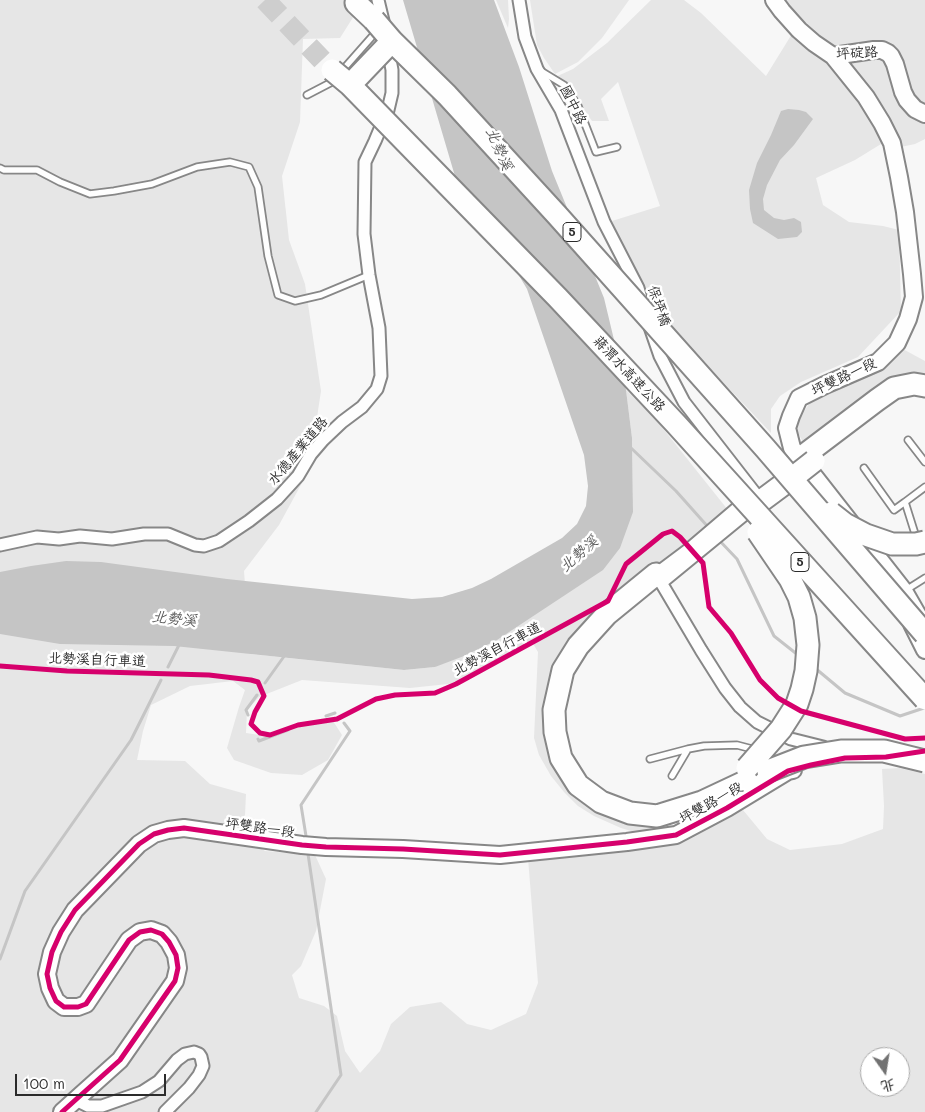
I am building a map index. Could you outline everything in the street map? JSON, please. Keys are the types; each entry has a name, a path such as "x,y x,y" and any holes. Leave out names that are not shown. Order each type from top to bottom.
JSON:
{"highway":[{"name":"5","path":"356,3 382,21 557,215 765,448 925,634"},
{"path":"350,85 382,21"},
{"name":"蔣渭水高速公路","path":"327,65 350,85 558,298 676,424 925,698"},
{"path":"758,497 894,388 914,384 925,386"},
{"path":"803,462 879,410 900,398 910,396 925,398"},
{"path":"676,424 781,564 799,597 805,618 808,645 806,671 802,689 797,704 781,729 770,766"},
{"path":"765,448 823,506 845,524 866,535 892,544 916,544 920,539"},
{"path":"659,578 603,634 578,667 567,707 572,752 577,764 596,786 617,802 639,808 660,807 686,799 770,766 804,757 841,751 884,751 925,761"}],"street":[{"name":"國中路","path":"519,0 525,37 537,69 561,110 604,222"},
{"name":"坪碇路","path":"774,0 799,30 833,56 874,50 882,50 892,56 907,100 915,109 925,114"},
{"name":"水德產業道路","path":"0,545 38,537 59,539 80,536 112,539 144,534 168,534 195,545 204,546 219,541 277,499 298,476 311,454 323,440 362,407 377,388 381,376 379,328 369,275 364,234 365,162 376,141 388,110 392,93 392,70 382,21"},
{"name":"坪雙路一段","path":"833,56 866,97 892,143 905,212 914,297 908,319 897,343 878,362 799,398 790,416 787,428 792,448 904,591 925,628"},
{"name":"保坪橋","path":"604,222 638,288 660,356 684,402 758,497"},
{"path":"758,497 659,578 701,650 725,688 740,707 757,722 792,743 823,747 846,758"},
{"name":"坪雙路一段","path":"904,591 905,606 925,650"},
{"name":"坪雙路一段","path":"62,1112 120,1060 175,981 178,968 176,955 162,934 151,930 140,932 129,940 86,1004 78,1007 64,1007 56,1001 50,988 47,974 52,952 61,932 75,910 139,844 154,834 184,828 318,846 500,854 627,842 676,835 727,808 770,766 811,765 846,758 886,757 925,751"},
{"path":"76,1100 88,1106 102,1106 142,1092 159,1081 177,1060 185,1054 194,1052 199,1054 203,1066 199,1075 165,1112"}],"lane":[{"path":"307,95 332,82 382,21"},
{"path":"537,69 564,86 578,106 596,152 617,147"},
{"path":"0,168 4,170 37,170 90,194 152,184 197,167 230,162 249,168 258,187 268,256 278,296 295,300 321,295 369,275"},
{"path":"908,440 925,462"},
{"path":"864,468 894,510 925,487"},
{"path":"905,502 920,539"},
{"path":"904,591 925,578"},
{"path":"650,759 704,746 737,745 754,749 770,766 796,755"},
{"path":"672,776 688,750"}],"shaded area":[{"path":"0,0 364,0 340,38 303,39 300,122 282,176 289,240 305,284 321,391 309,470 279,525 244,571 250,654 404,670 435,667 633,512 632,438 626,390 653,416 728,510 593,626 554,717 587,798 670,817 672,831 638,833 594,816 578,806 551,776 539,755 534,738 538,652 532,642 467,680 448,684 410,688 302,680 259,697 247,710 246,733 273,737 302,726 333,721 342,735 328,760 302,775 271,773 234,760 227,748 245,690 233,681 190,686 151,705 137,760 185,761 210,784 246,794 245,815 232,831 265,851 315,855 326,879 316,931 301,966 292,975 299,998 324,1006 337,1016 345,1051 360,1073 380,1051 391,1024 410,1007 441,1002 467,1024 491,1030 526,1014 538,983 528,858 704,828 743,810 767,839 790,850 842,844 883,829 882,769 900,768 925,774 925,1112 0,1112"},
{"path":"496,0 508,0 508,28"},
{"path":"530,0 629,0 602,38 578,62 555,74 537,45"},
{"path":"651,0 684,0 701,13 766,76 795,29 782,0 925,0 925,139 915,144 896,148 881,144 855,160 816,178 823,205 849,222 899,230 901,311 858,357 801,382 780,396 771,409 771,433 653,308 612,221 660,206 618,82 601,99 609,121 592,121 572,93 551,79 573,69 607,43"},
{"path":"901,348 925,361 925,381 807,450 794,425 812,400 833,388 873,374 896,355"}],"water":[{"name":"北勢溪","path":"403,0 494,0 519,67 552,171 604,298 626,390 632,438 633,512 620,548 603,570 497,640 435,667 404,670 174,646 60,644 0,634 0,572 31,566 66,561 101,562 227,579 412,599 442,597 472,588 491,579 562,538 577,524 586,506 588,486 584,455 527,289 493,232 457,183"},
{"path":"788,109 806,112 813,119 794,145 780,160 767,185 763,199 764,210 774,218 784,220 794,218 801,222 802,232 797,237 778,239 753,223 749,190 757,163 781,111"}],"waterway":[{"path":"630,447 676,491 709,528"},
{"path":"718,539 737,559 774,636 798,655"},
{"path":"168,667 180,643"},
{"path":"265,683 285,655"},
{"path":"815,668 845,693 900,716 924,708"},
{"path":"0,959 25,891 131,740 161,680"},
{"path":"248,715 246,710 257,695"},
{"path":"326,716 335,713"},
{"path":"306,836 301,805 350,731 344,723"},
{"path":"258,739 259,741 288,730"},
{"path":"308,854 341,1075 316,1112"}],"tunnel":[{"path":"265,0 322,60"}],"cycle path":[{"name":"北勢溪自行車道","path":"0,666 67,671 209,675 251,680 258,682 264,696 251,724 260,733 270,735 298,725 337,719 376,699 395,695 435,693 456,684 608,601 626,564 663,534 672,531 680,537 703,563 709,607 731,633 760,680 778,698 801,711 905,739 925,738"},
{"path":"62,1112 120,1060 175,981 178,968 176,955 162,934 151,930 140,932 129,940 86,1004 78,1007 64,1007 56,1001 50,988 47,974 52,952 61,932 75,910 139,844 154,834 184,828 302,845 500,855 627,842 676,835 727,808 788,771 845,758 886,757 925,751"}]}
